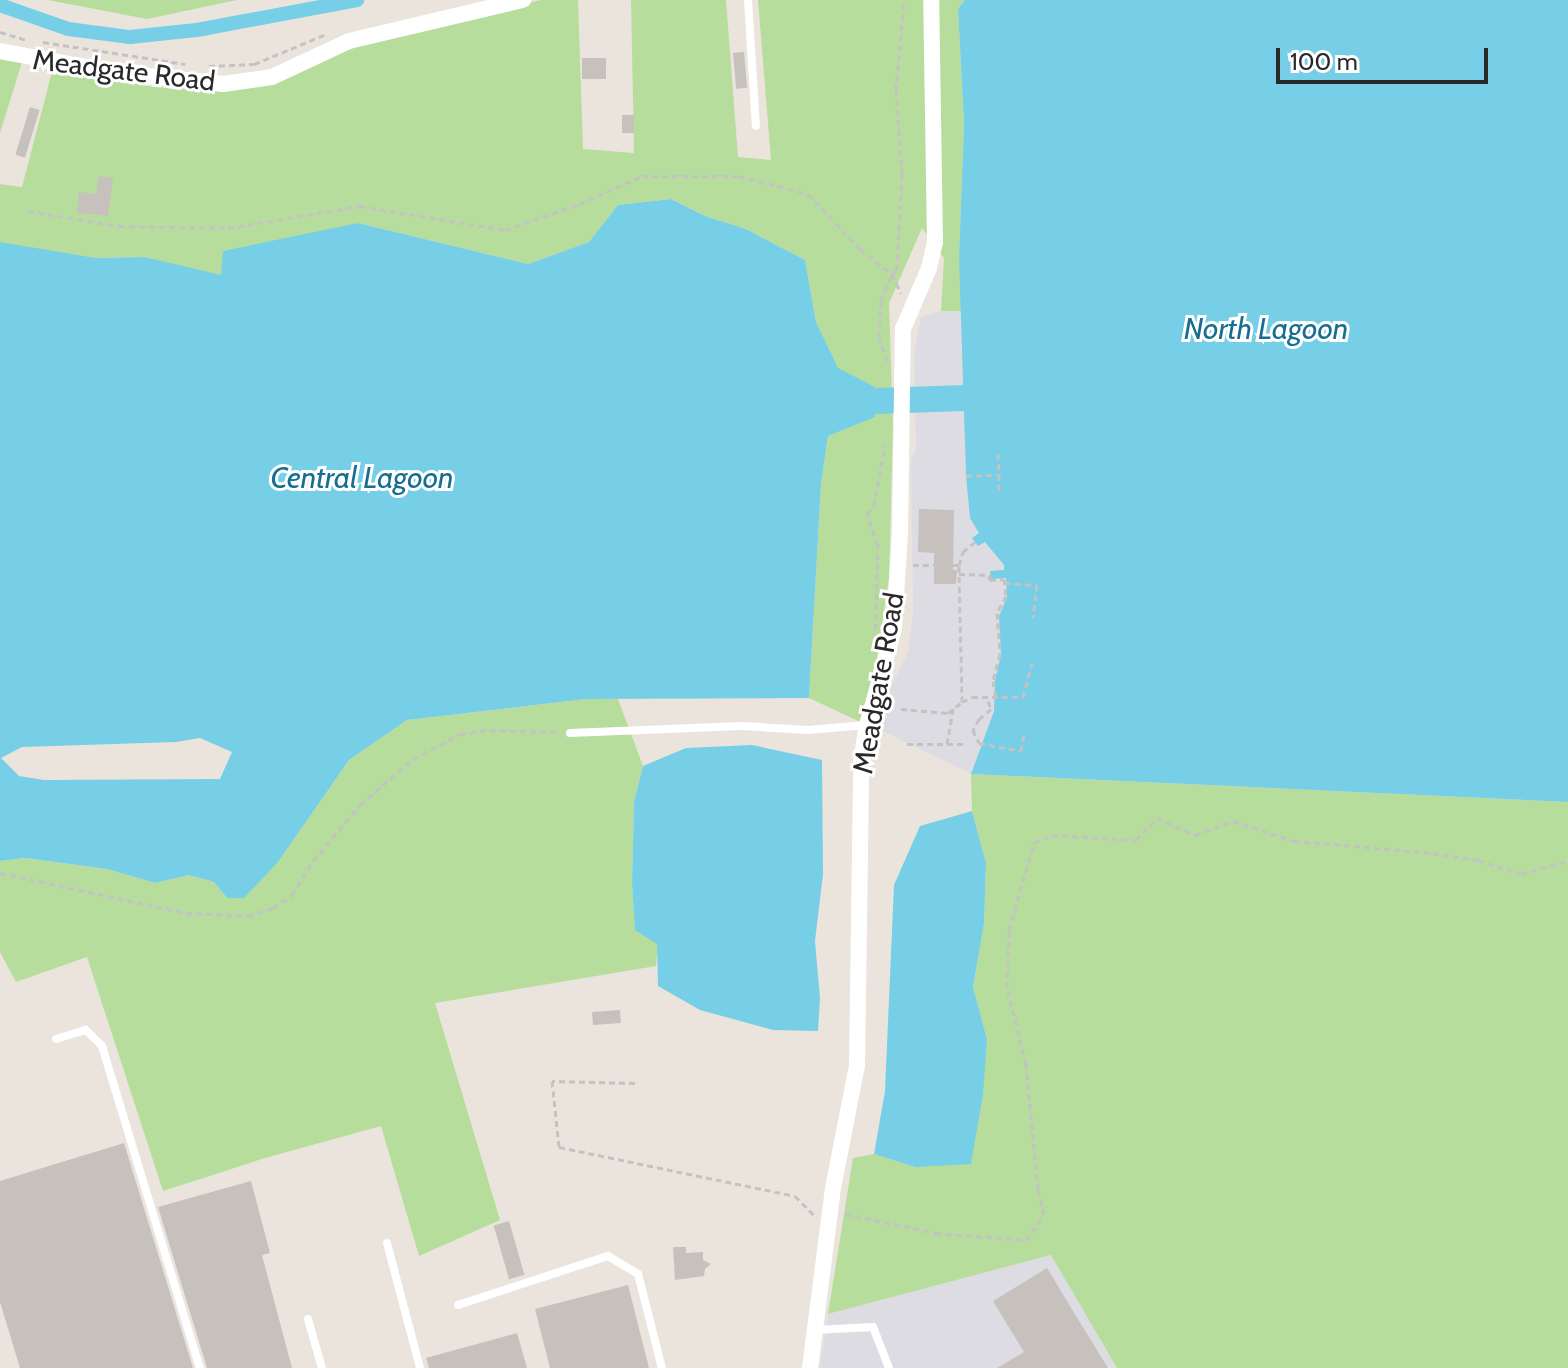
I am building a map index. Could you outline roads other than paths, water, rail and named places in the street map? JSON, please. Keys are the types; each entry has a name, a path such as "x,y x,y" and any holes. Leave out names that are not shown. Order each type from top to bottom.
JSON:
{"street":[{"name":"Meadgate Road","path":"0,51 119,73 223,84 272,77 349,41 523,0"},
{"name":"Meadgate Road","path":"810,1368 829,1218 857,1066 861,762 867,725 894,629 903,427 894,373 903,329 929,268 935,242 931,0"}],"lane":[{"path":"748,0 756,126"},
{"path":"570,733 742,726 808,730 867,725"},
{"path":"56,1039 86,1030 102,1046 200,1368"},
{"path":"387,1243 420,1368"},
{"path":"458,1305 608,1256 638,1274 662,1368"},
{"path":"308,1319 322,1368"},
{"path":"815,1330 873,1327 889,1368"}],"water":[{"name":"North Lagoon","path":"965,0 1568,0 1568,802 971,774 994,711 995,680 1001,655 999,616 1007,597 1006,578 991,579 990,571 1004,570 1004,565 985,542 978,546 972,538 979,533 970,518 966,476 959,256 964,124 958,9"},
{"name":"Central Lagoon","path":"671,199 705,216 746,229 805,260 816,322 838,368 875,387 875,417 828,436 821,484 809,698 586,699 407,720 349,760 278,862 244,898 227,898 214,882 189,875 155,883 107,869 25,858 0,861 0,242 96,258 145,257 221,275 223,251 358,223 528,264 589,242 618,205","holes":["200,738 232,752 220,779 44,780 19,776 1,758 22,747 176,742"]},
{"path":"752,745 822,760 823,874 815,941 820,998 818,1031 773,1030 700,1010 658,986 657,944 635,930 632,883 634,802 643,766 686,748"},
{"path":"972,811 986,863 984,924 973,987 987,1039 983,1094 971,1164 915,1167 874,1154 885,1091 894,885 920,826"}],"waterway":[{"path":"0,5 68,29 130,37 197,30 357,0"},
{"path":"875,401 965,398"}]}
